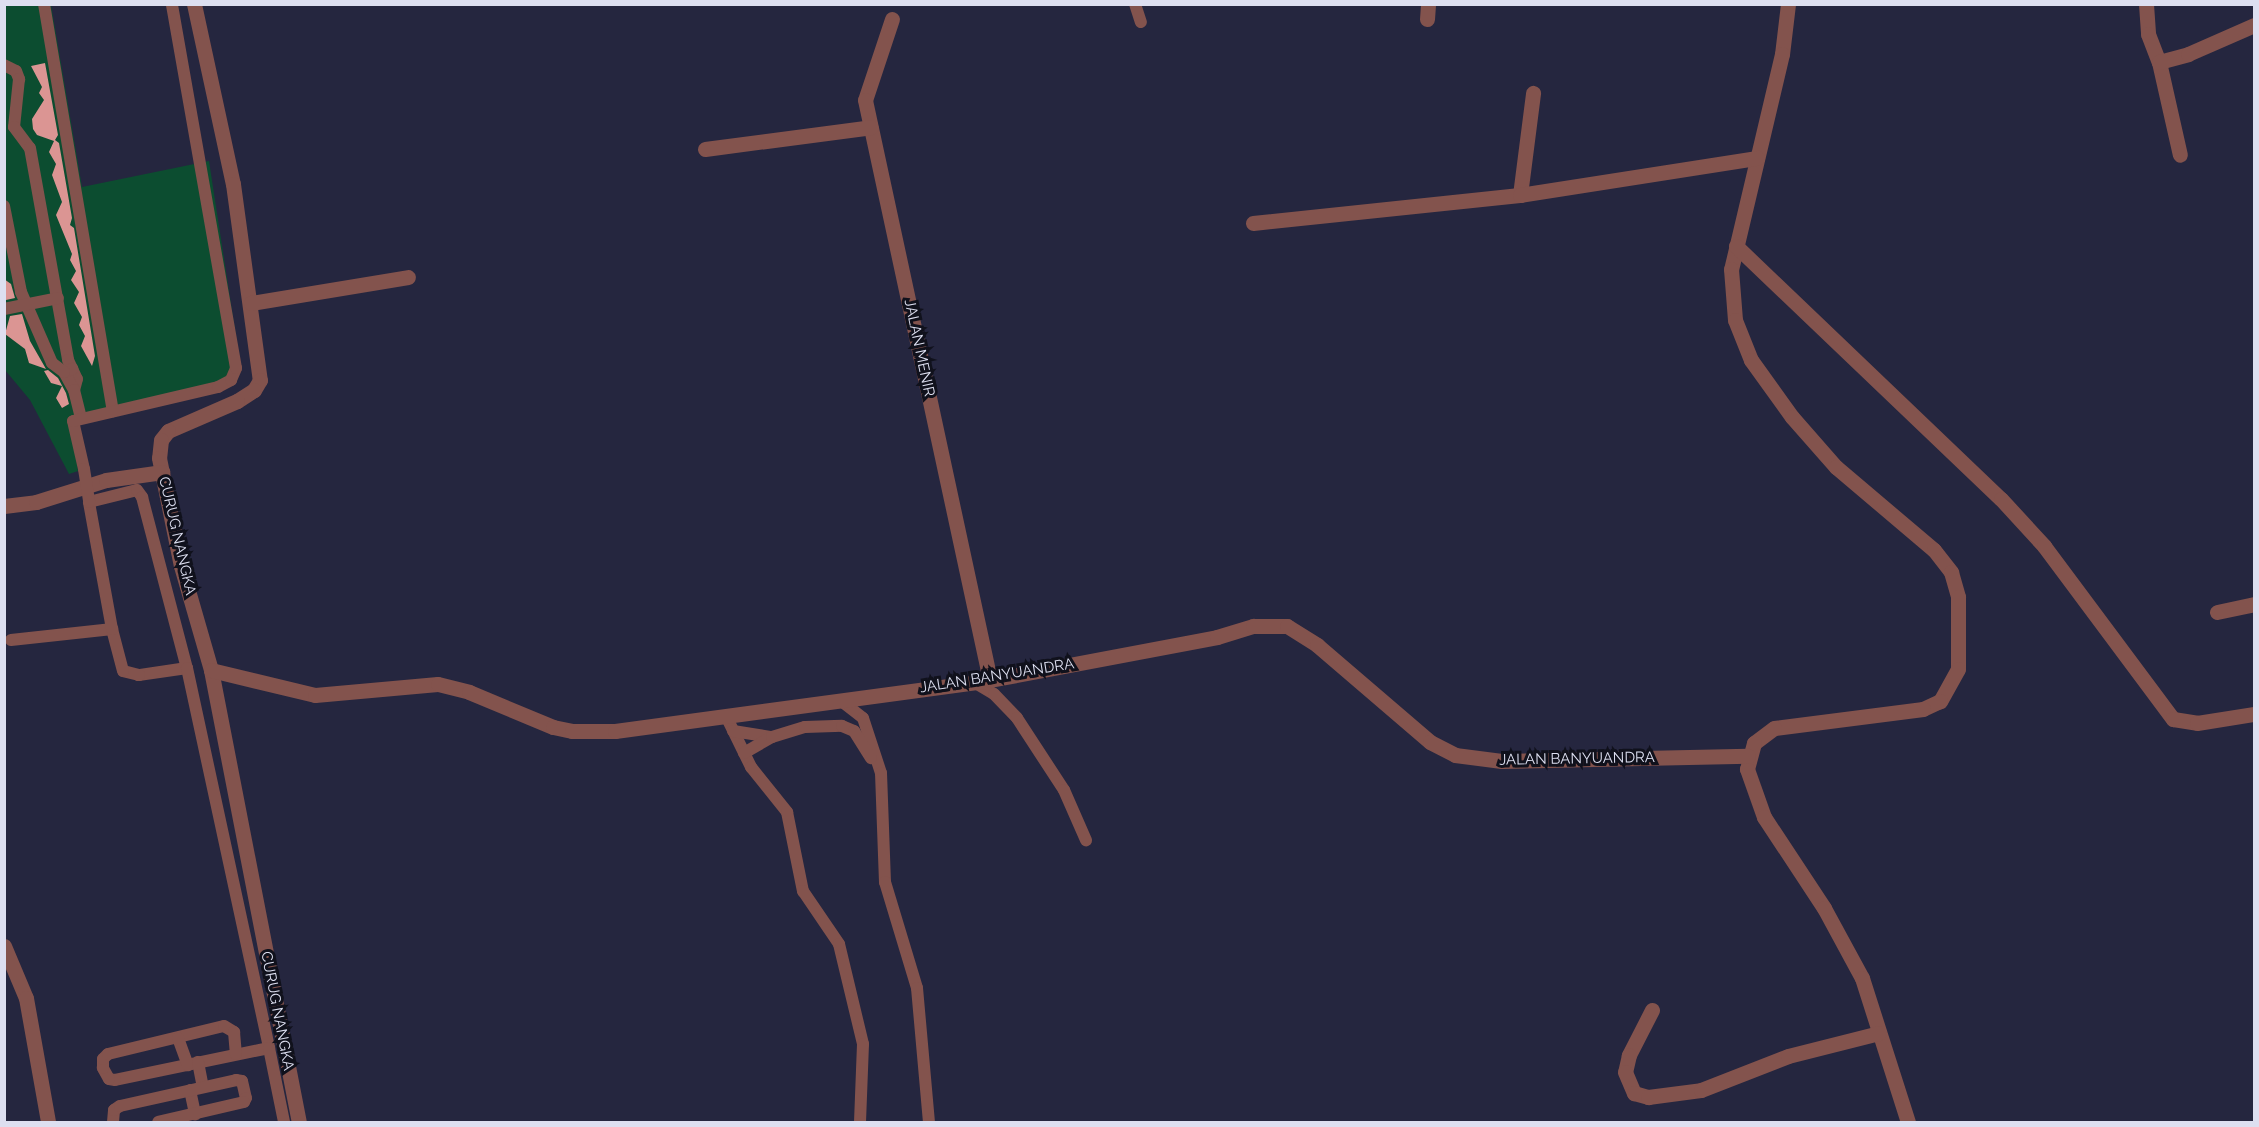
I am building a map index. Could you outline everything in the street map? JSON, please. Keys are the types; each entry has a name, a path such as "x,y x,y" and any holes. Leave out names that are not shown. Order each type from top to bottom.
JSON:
{"street":[{"name":"CURUG NANGKA","path":"194,4 233,184 251,303 259,385 219,410 168,430 159,452 181,566 212,670 299,1122"},
{"path":"1788,4 1782,54 1731,269 1734,309 1751,360 1785,409 1836,467 1944,562 1956,584 1959,634 1956,678 1934,705 1774,728 1760,736 1748,756 1755,799 1836,930 1862,978 1908,1122"},
{"path":"2146,4 2148,34 2159,62 2181,155"},
{"name":"JALAN MENIR","path":"892,19 865,94 870,127 990,680"},
{"path":"2159,62 2188,54 2254,25"},
{"path":"1520,195 1533,93"},
{"path":"705,148 870,127"},
{"path":"1253,223 1520,195 1757,158"},
{"path":"1736,246 2008,507 2060,565 2173,719 2197,723 2254,714"},
{"path":"251,303 408,277"},
{"path":"6,502 36,502 106,480 162,472"},
{"path":"2217,612 2254,604"},
{"name":"JALAN BANYUANDRA","path":"212,670 315,695 438,684 572,731 615,731 730,725 840,700 990,680 1217,637 1253,626 1287,627 1317,645 1430,742 1455,755 1502,761 1748,756"},
{"path":"4,946 26,998 48,1122"},
{"path":"1652,1010 1629,1055 1625,1072 1634,1093 1648,1097 1701,1090 1788,1056 1879,1034"}],"lane":[{"path":"44,4 113,411"},
{"path":"172,4 236,368 231,380 218,387 81,418 71,425 84,469 120,664 129,674 187,668"},
{"path":"1135,4 1141,22"},
{"path":"4,65 16,71 20,78 14,127 30,148 40,218 58,298 68,371"},
{"path":"4,206 25,304 35,317 52,363 68,371 77,379 74,390 81,418"},
{"path":"4,309 58,298"},
{"path":"89,502 139,492 187,668 284,1122"},
{"path":"11,640 112,629"},
{"path":"974,682 994,694 1017,718 1064,790 1086,840"},
{"path":"840,700 863,718 881,772 885,882 917,988 928,1122"},
{"path":"730,725 772,736"},
{"path":"730,725 744,753 787,812 802,891 839,944 863,1044 860,1122"},
{"path":"744,753 772,736 805,728 842,726 854,731 881,772"},
{"path":"236,1054 237,1039 230,1027 108,1054 103,1059 103,1068 109,1079 115,1080 269,1048"},
{"path":"178,1038 203,1087"},
{"path":"113,1122 114,1110 120,1106 236,1080 242,1082 246,1098 236,1105 158,1122"},
{"path":"190,1090 195,1114"}],"green space":[{"path":"4,5 51,5 82,187 209,161 241,369 236,383 71,422 78,471 69,474 30,400 5,370"}],"building":[{"path":"45,63 58,135 55,140 59,143 72,218 70,225 74,228 95,356 92,366 81,346 85,336 79,325 82,317 74,303 79,292 71,280 76,271 70,260 72,254 56,215 62,202 52,175 56,164 49,152 54,141 37,135 33,129 32,119 44,100 39,93 42,87 31,66"},
{"path":"4,279 11,284 15,298 6,300 4,297"},
{"path":"22,314 30,341 46,369 29,363 25,349 5,334 10,316"},
{"path":"48,370 58,378 66,393 69,404 62,408 56,398 62,386 51,383 44,371"}]}
